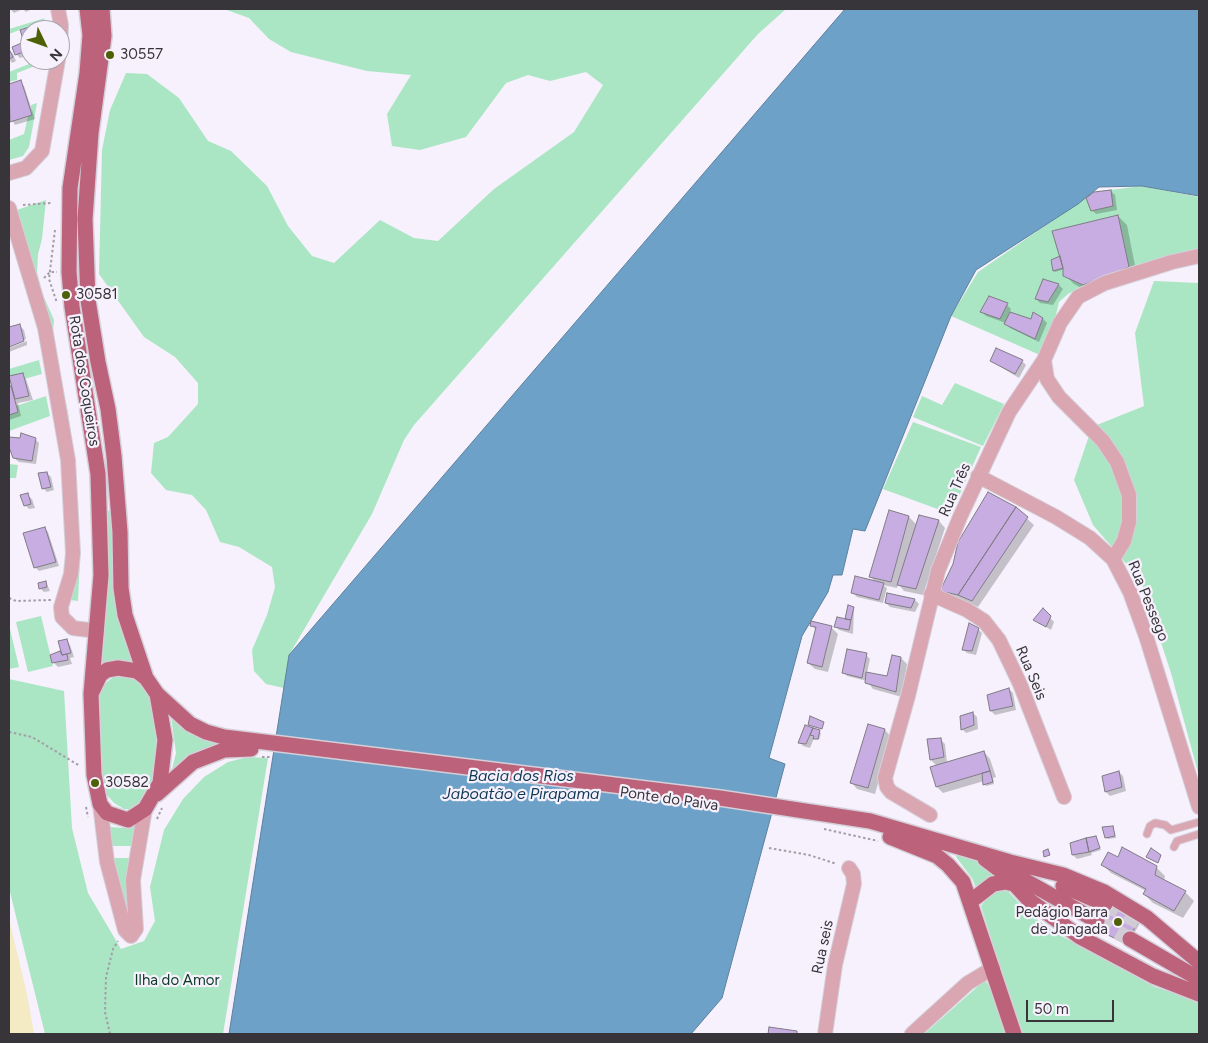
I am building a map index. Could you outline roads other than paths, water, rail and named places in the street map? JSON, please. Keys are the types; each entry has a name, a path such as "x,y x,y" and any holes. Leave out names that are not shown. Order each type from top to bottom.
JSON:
{"main road":[{"name":"Rota dos Coqueiros","path":"88,9 90,35 87,73 70,188 69,272 72,307 98,474 101,575 91,694 94,774 100,804"},
{"name":"Rota dos Coqueiros","path":"102,9 104,36 90,141 85,218 88,300 108,409 114,456 120,532 121,588 125,615 146,678 157,694 190,724 215,735 245,744"},
{"path":"91,694 95,682 107,670 127,668 137,671 146,678"},
{"name":"Rota dos Coqueiros","path":"149,804 160,783 165,751 164,724 157,694"},
{"path":"100,804 107,813 128,820 149,804 193,762 211,753 245,744"},
{"name":"Ponte do Paiva","path":"245,744 456,765 797,813"},
{"path":"797,813 870,822 977,853 1101,913 1010,873"},
{"path":"797,813 878,833 924,849 948,865 963,882 971,902 1014,1034"},
{"path":"977,853 1010,873 1088,930 1199,989"},
{"path":"971,902 993,884 1005,882 1010,873"},
{"path":"1010,873 1063,875 1104,892 1147,918 1199,962"},
{"path":"1010,873 1029,900 1057,922 1098,947 1153,976 1199,994"},
{"path":"1135,931 1199,966"},
{"path":"1135,931 1199,973"},
{"path":"1135,931 1199,979"}],"street":[{"path":"9,172 26,168 42,151 56,70"},
{"path":"9,208 45,328 68,460 73,553 71,574 63,600 62,617 66,624 79,630 97,632"},
{"name":"Rua Três","path":"930,815 891,792 886,787 884,778 908,696 931,594 942,562 978,476 1008,412 1044,360 1060,323 1078,297 1105,282 1199,256"},
{"path":"1044,360 1047,379 1059,398 1103,440 1117,462 1128,495 1129,522 1124,541 1113,559"},
{"name":"Rua Pessego","path":"978,476 1056,516 1090,538 1113,559 1130,592 1146,636 1199,807"},
{"name":"Rua Seis","path":"931,594 966,610 984,621 999,640 1020,684 1064,797"},
{"path":"100,804 104,848 125,930 131,936 136,929 133,880 149,804"},
{"name":"Rua seis","path":"825,1034 835,965 854,884 854,874 849,868"},
{"path":"912,1034 968,984 993,968"}],"lane":[{"path":"1147,834 1150,826 1155,823 1165,825 1171,830 1199,822"},
{"path":"1174,847 1177,841 1199,834"}],"water":[{"name":"Bacia dos Rios Jaboatão e Pirapama","path":"845,9 1199,9 1199,196 1142,186 1099,187 1078,204 976,270 951,316 865,531 853,529 842,575 833,575 828,592 802,636 769,758 785,764 722,998 691,1034 229,1034 289,655"}],"tunnel":[{"path":"1105,904 1139,922"},
{"path":"1097,921 1130,939"}],"place":[{"name":"30557","path":"110,55"},
{"name":"30581","path":"66,295"},
{"name":"30582","path":"95,783"},
{"name":"Pedágio Barra de Jangada","path":"1118,922"}],"park label":[{"name":"Ilha do Amor","path":"177,981"}]}
